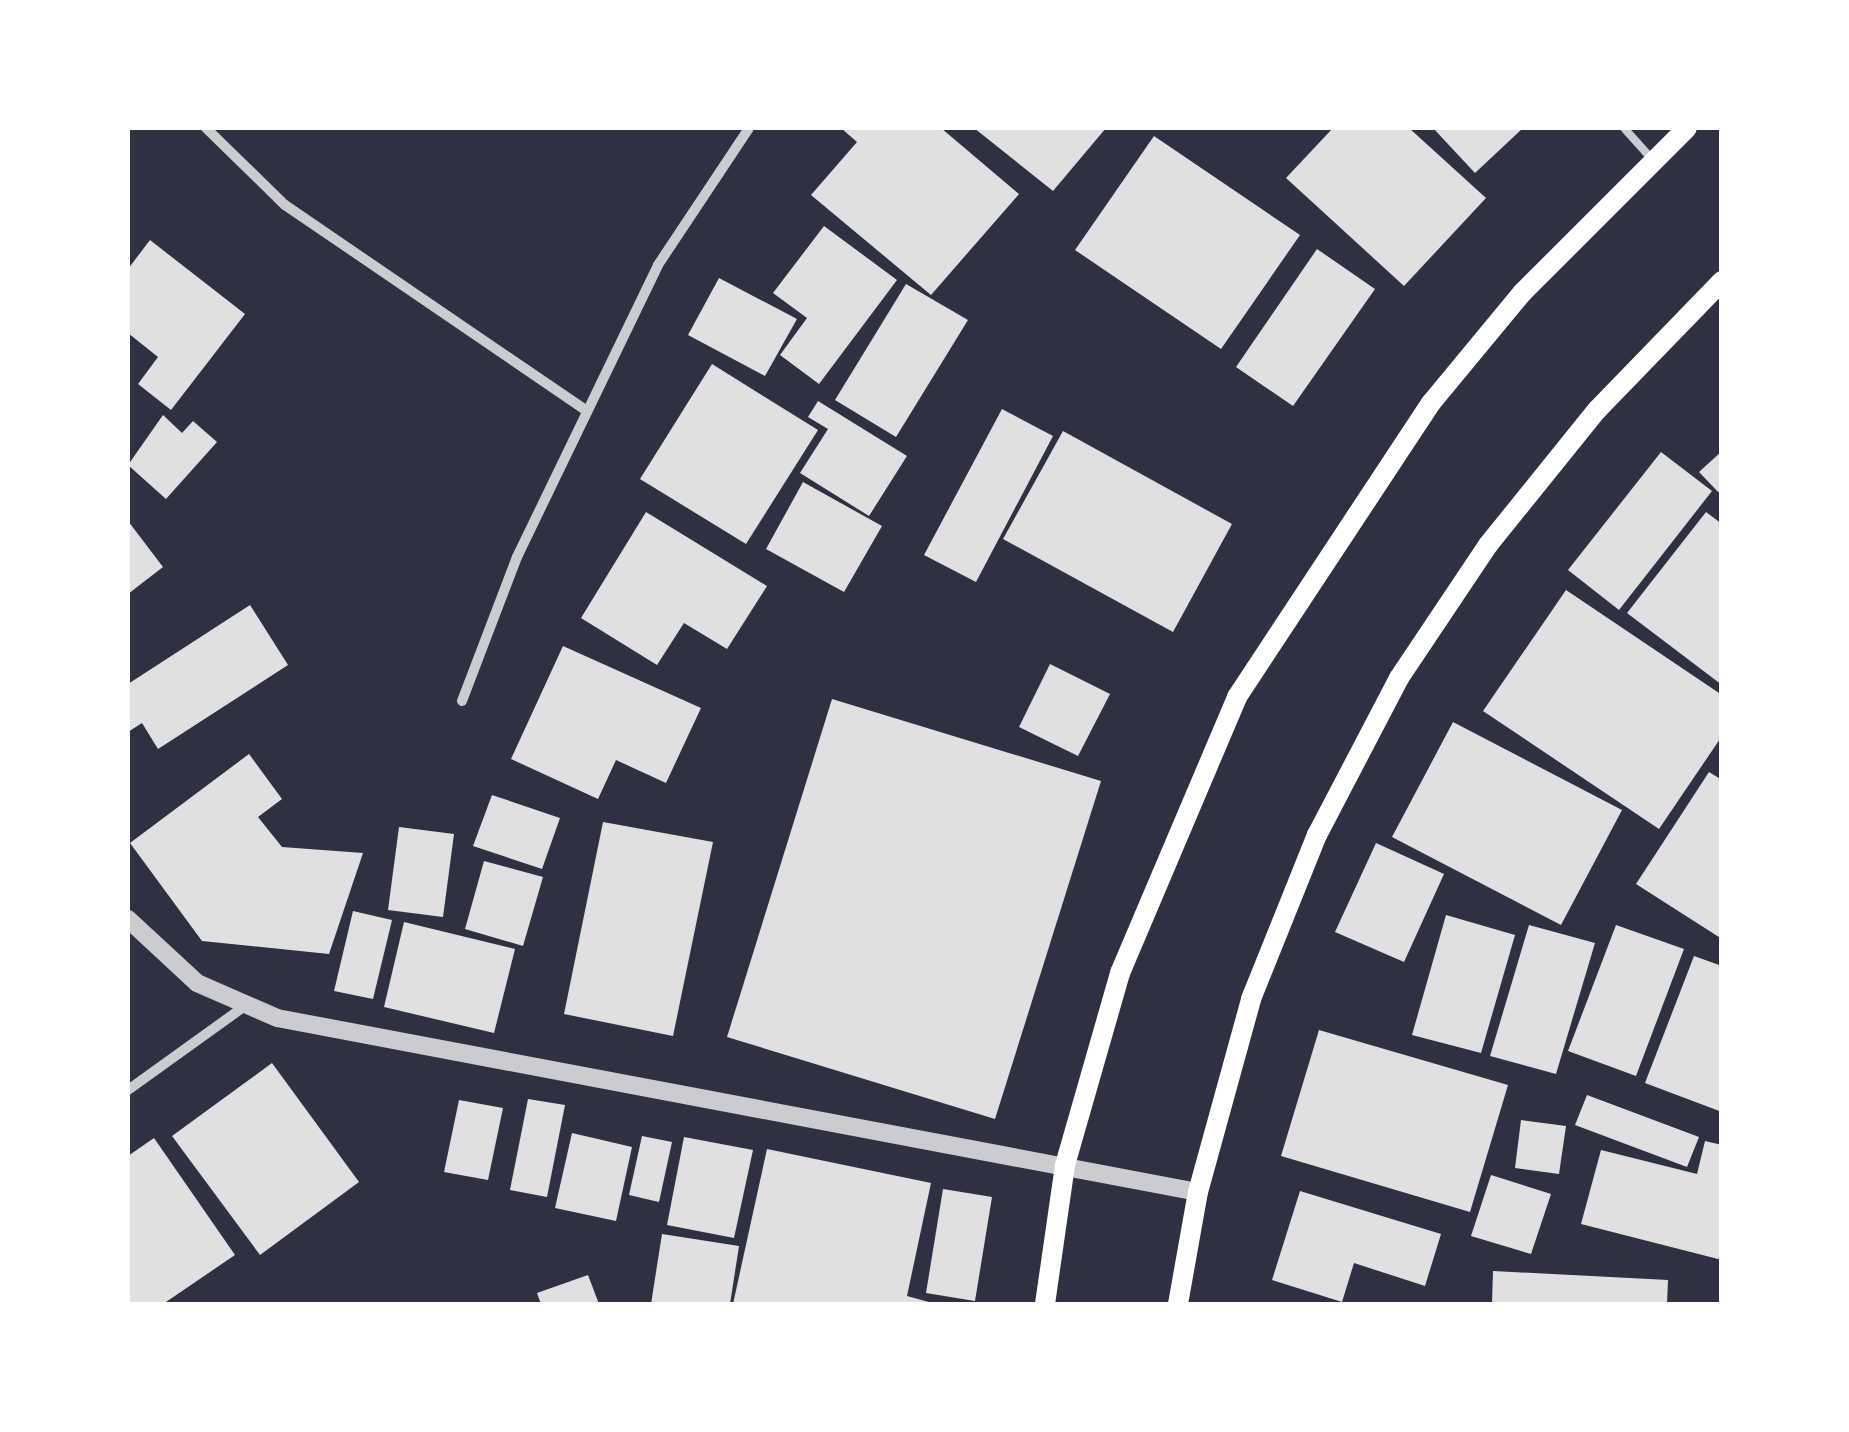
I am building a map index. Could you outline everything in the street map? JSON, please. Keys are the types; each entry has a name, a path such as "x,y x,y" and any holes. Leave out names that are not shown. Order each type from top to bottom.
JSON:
{"main road":[{"path":"1044,1304 1065,1165 1126,956 1237,697 1431,404 1676,131"},
{"path":"1178,1304 1198,1192 1251,999 1317,836 1399,678 1488,544 1597,410 1722,281"}],"street":[{"path":"206,128 285,205 587,411"},
{"path":"462,701 587,411 658,265 749,128"},
{"path":"128,919 197,983 242,1008 1198,1192"},
{"path":"128,1090 242,1008"}],"lane":[{"path":"1624,128 1652,160"}],"building":[{"path":"841,128 941,128 1019,194 931,295 811,195 857,142"},
{"path":"974,128 1106,128 1053,191"},
{"path":"1333,128 1409,128 1486,198 1404,286 1286,178"},
{"path":"1433,128 1523,128 1475,173"},
{"path":"1154,136 1300,235 1221,349 1075,250"},
{"path":"824,226 897,280 819,384 780,355 807,318 773,293"},
{"path":"150,240 245,314 171,410 138,384 158,357 128,333 128,269"},
{"path":"1317,249 1375,289 1293,406 1236,367"},
{"path":"719,278 797,319 765,376 688,335"},
{"path":"906,284 968,320 896,437 835,400"},
{"path":"712,364 818,430 746,544 640,479"},
{"path":"818,401 907,456 869,516 800,473 828,429 808,417"},
{"path":"1002,409 1053,436 976,582 924,555"},
{"path":"163,415 182,433 193,421 217,442 166,499 128,465"},
{"path":"1063,431 1232,524 1173,632 1003,539"},
{"path":"1722,451 1722,496 1699,472"},
{"path":"1661,452 1712,491 1619,610 1568,570"},
{"path":"803,482 882,526 844,592 766,549"},
{"path":"646,512 767,586 727,649 684,623 657,665 581,618"},
{"path":"1706,512 1722,524 1722,685 1627,613"},
{"path":"128,521 163,567 128,594"},
{"path":"1566,590 1722,695 1722,736 1659,829 1483,711"},
{"path":"250,605 288,665 158,749 142,723 128,732 128,684"},
{"path":"563,646 701,708 666,783 616,760 598,799 511,759"},
{"path":"1050,664 1110,694 1078,756 1019,727"},
{"path":"832,699 1101,781 995,1119 727,1037"},
{"path":"1453,722 1622,810 1561,925 1392,837"},
{"path":"249,754 282,799 258,817 282,847 363,853 329,954 202,941 130,843"},
{"path":"1709,772 1722,780 1722,939 1636,884"},
{"path":"492,795 560,818 542,869 473,846"},
{"path":"603,822 713,842 673,1036 564,1014"},
{"path":"399,827 454,834 443,917 388,910"},
{"path":"1376,843 1444,874 1404,962 1335,932"},
{"path":"484,861 543,877 523,946 465,929"},
{"path":"353,911 392,920 373,999 334,991"},
{"path":"1446,915 1515,935 1481,1053 1412,1035"},
{"path":"404,922 515,949 494,1033 384,1007"},
{"path":"1529,925 1595,943 1556,1074 1490,1056"},
{"path":"1616,925 1684,949 1636,1076 1568,1051"},
{"path":"1694,956 1722,966 1722,1112 1645,1083"},
{"path":"1319,1030 1508,1085 1470,1212 1281,1156"},
{"path":"272,1063 359,1182 260,1255 172,1136"},
{"path":"1587,1095 1699,1137 1687,1167 1575,1125"},
{"path":"528,1099 565,1105 547,1197 510,1190"},
{"path":"459,1100 503,1108 488,1180 444,1172"},
{"path":"1521,1120 1566,1126 1559,1174 1515,1168"},
{"path":"572,1133 632,1147 616,1221 555,1208"},
{"path":"642,1136 672,1142 659,1202 629,1195"},
{"path":"684,1137 753,1150 734,1238 667,1225"},
{"path":"154,1138 235,1255 163,1304 128,1304 128,1156"},
{"path":"1705,1141 1722,1145 1722,1260 1581,1224 1601,1150 1697,1174"},
{"path":"767,1149 931,1183 907,1296 936,1304 733,1304"},
{"path":"1491,1175 1551,1194 1531,1254 1471,1236"},
{"path":"943,1189 992,1197 975,1301 926,1293"},
{"path":"1300,1191 1441,1234 1425,1286 1354,1263 1342,1302 1272,1280"},
{"path":"662,1234 739,1246 730,1304 651,1304"},
{"path":"1493,1271 1668,1280 1667,1304 1492,1304"},
{"path":"588,1275 599,1304 541,1304 537,1293"}]}
